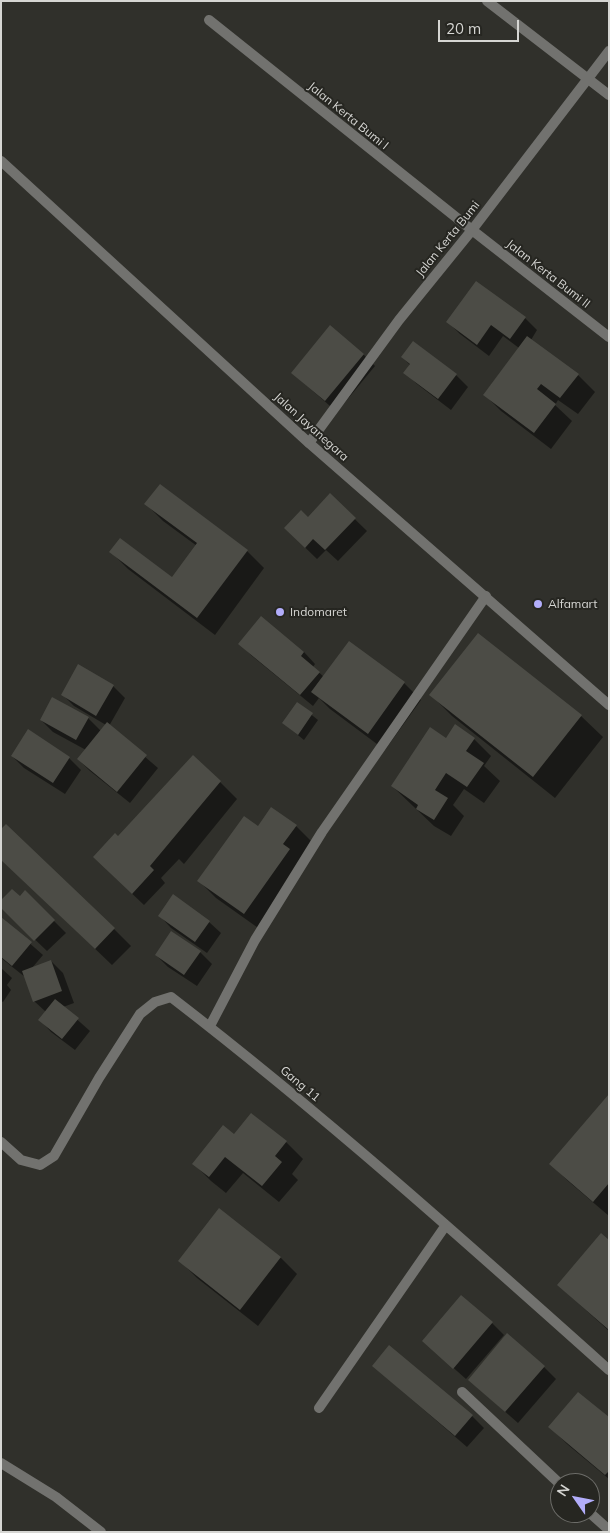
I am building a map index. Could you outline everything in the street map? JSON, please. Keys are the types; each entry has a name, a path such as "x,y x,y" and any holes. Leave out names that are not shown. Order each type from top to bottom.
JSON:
{"street":[{"path":"487,1 587,80 609,95"},
{"name":"Jalan Kerta Bumi I","path":"209,20 472,230"},
{"name":"Jalan Kerta Bumi","path":"309,443 399,320 472,230 609,51"},
{"name":"Jalan Jayanegara","path":"1,162 309,443 609,705"},
{"name":"Jalan Kerta Bumi II","path":"472,230 609,337"},
{"path":"210,1026 255,940 322,832 486,596"},
{"name":"Gang 11","path":"1,1142 21,1160 40,1165 54,1156 98,1078 140,1014 155,1002 171,997 210,1026 292,1093 446,1225 609,1370"},
{"path":"320,1408 446,1225"},
{"path":"462,1392 550,1475"},
{"path":"1,1463 56,1497 101,1532"}],"building":[{"path":"476,281 526,317 510,339 491,325 477,345 446,322"},
{"path":"330,325 364,354 325,401 291,373"},
{"path":"527,336 579,374 560,398 541,384 537,389 556,404 534,433 483,395"},
{"path":"413,341 457,374 438,399 403,373 410,364 401,357"},
{"path":"160,484 248,550 197,618 109,552 120,538 172,577 197,543 144,504"},
{"path":"330,493 356,518 325,550 313,539 305,548 284,528 301,510 308,517"},
{"path":"261,616 304,652 301,656 320,672 300,695 238,644"},
{"path":"478,633 582,715 533,777 429,695"},
{"path":"349,641 405,682 368,734 311,692"},
{"path":"78,664 114,685 96,716 61,695"},
{"path":"52,697 89,717 76,740 40,720"},
{"path":"297,702 313,713 298,735 282,723"},
{"path":"107,722 147,755 117,792 77,759"},
{"path":"455,724 475,738 466,751 484,763 467,787 446,773 435,790 448,798 434,820 416,809 418,805 391,786 430,727 446,738"},
{"path":"28,729 70,757 53,783 11,756"},
{"path":"193,755 221,781 150,866 154,870 132,894 93,857 115,833 118,836"},
{"path":"271,807 297,825 283,844 290,849 244,914 197,881 244,816 258,826"},
{"path":"6,824 115,928 95,949 1,860 1,829"},
{"path":"12,889 20,896 25,890 55,920 34,941 1,908 1,900"},
{"path":"173,894 210,921 195,942 158,916"},
{"path":"1,917 32,942 12,966 1,957"},
{"path":"171,931 201,951 184,975 155,955"},
{"path":"51,960 62,991 33,1002 22,971"},
{"path":"55,999 79,1018 62,1039 38,1020"},
{"path":"609,1094 609,1183 593,1202 549,1164"},
{"path":"251,1113 287,1141 275,1156 282,1162 262,1186 225,1157 209,1177 192,1164 223,1125 234,1134"},
{"path":"219,1208 281,1257 240,1310 178,1261"},
{"path":"601,1233 609,1240 609,1330 557,1285"},
{"path":"461,1295 493,1322 453,1369 422,1341"},
{"path":"507,1333 545,1366 505,1412 468,1380"},
{"path":"389,1345 473,1415 455,1436 372,1366"},
{"path":"578,1392 609,1417 609,1471 605,1475 548,1427"}],"place":[{"name":"Alfamart","path":"538,604"},
{"name":"Indomaret","path":"280,612"}]}
